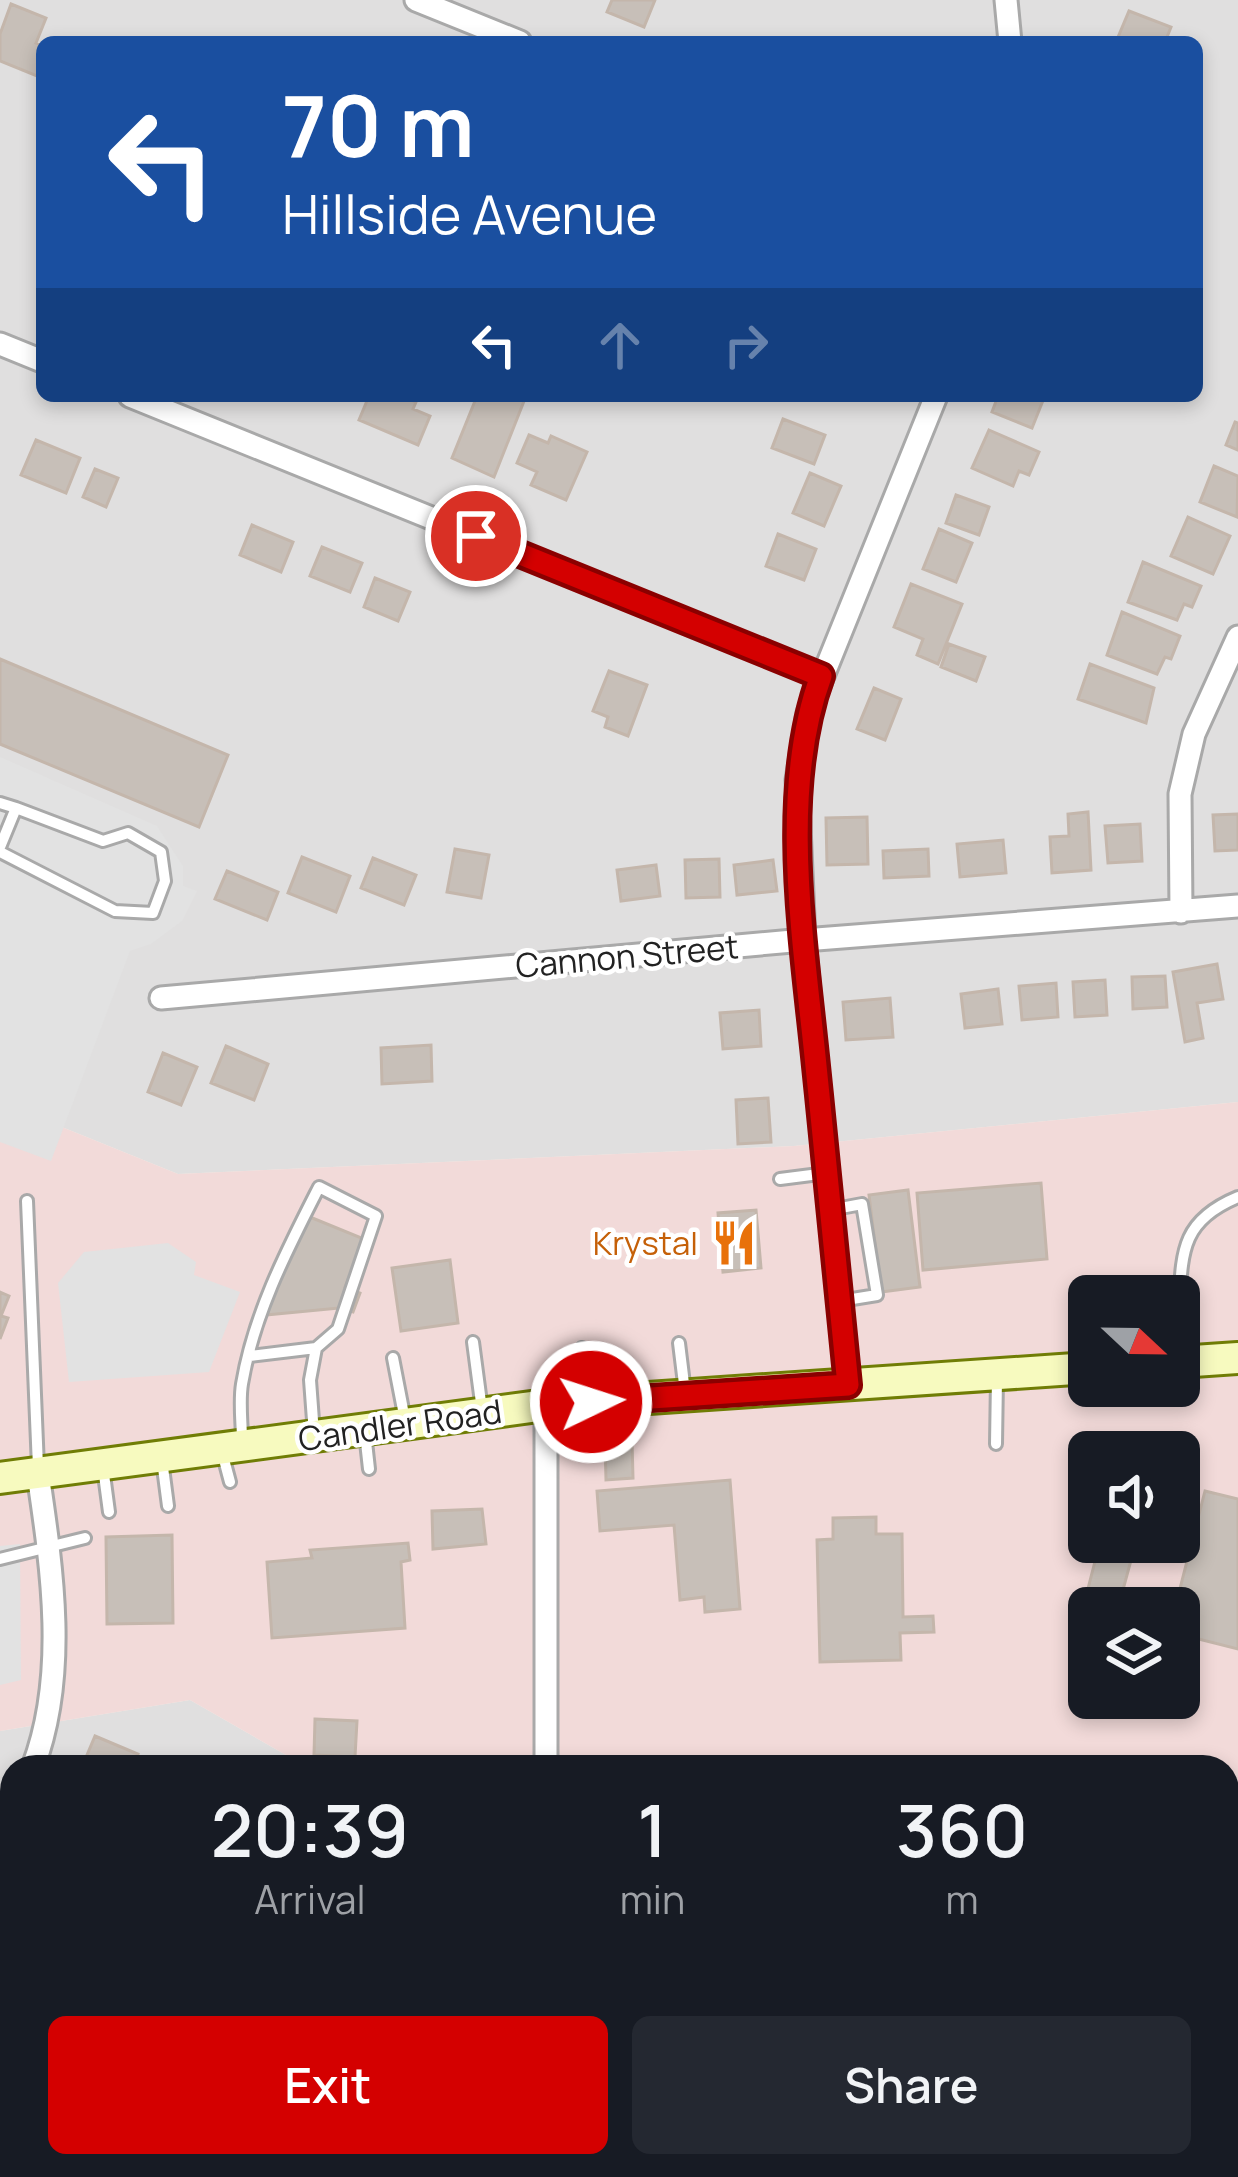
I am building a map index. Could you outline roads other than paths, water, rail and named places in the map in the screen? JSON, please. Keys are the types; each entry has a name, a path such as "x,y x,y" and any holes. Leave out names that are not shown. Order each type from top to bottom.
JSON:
{"main road":[{"path":"1200,1361 1238,1358"},
{"name":"Candler Road","path":"0,1478 546,1405 1068,1370"}],"street":[{"path":"416,0 505,36"},
{"path":"1006,0 1009,36"},
{"path":"0,344 36,359"},
{"path":"145,402 821,676"},
{"path":"848,1385 804,940 797,780 808,713 821,676 934,402"},
{"path":"1180,912 1180,794 1194,734 1238,637"},
{"name":"Cannon Street","path":"161,998 1238,906"},
{"path":"546,1405 546,1755"},
{"path":"37,1755 54,1686 49,1549 38,1474"}],"lane":[{"path":"0,803 16,808 103,841 128,833 161,852 165,880 153,913 116,911 0,849 16,808"},
{"path":"780,1179 827,1173"},
{"path":"230,1482 241,1386 269,1288 319,1187 376,1216 338,1328 316,1348 250,1356"},
{"path":"1183,1275 1188,1234 1209,1210 1238,1197"},
{"path":"27,1201 38,1474"},
{"path":"830,1210 862,1204 877,1295 840,1301"},
{"path":"472,1342 482,1414"},
{"path":"680,1343 686,1396"},
{"path":"314,1436 310,1381 316,1348"},
{"path":"582,1348 591,1402"},
{"path":"393,1358 406,1424"},
{"path":"996,1444 997,1375"},
{"path":"364,1430 369,1469"},
{"path":"162,1457 168,1507"},
{"path":"102,1465 109,1512"},
{"path":"0,1558 85,1538"}],"place":[{"name":"Krystal","path":"734,1243"}]}
